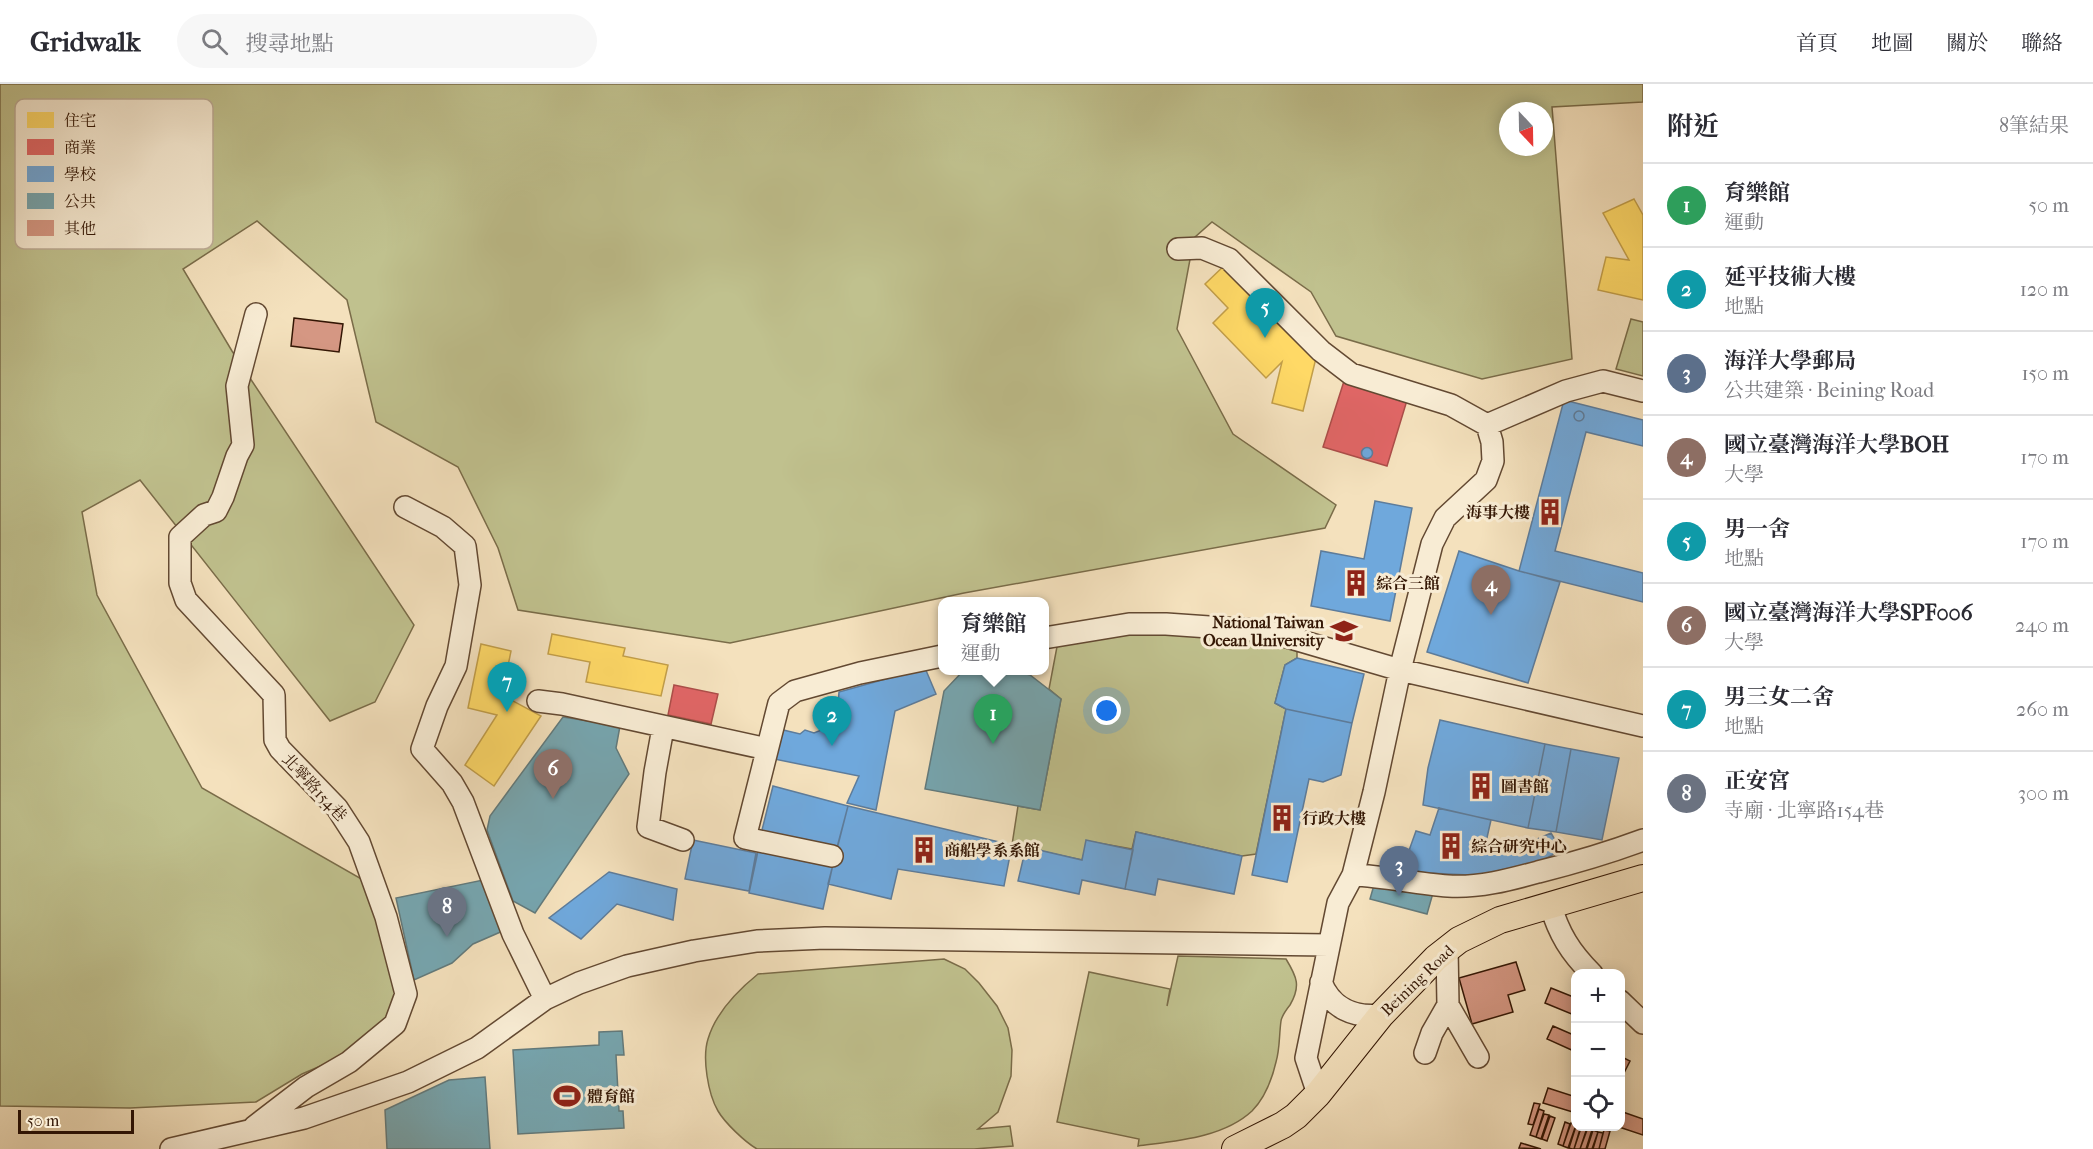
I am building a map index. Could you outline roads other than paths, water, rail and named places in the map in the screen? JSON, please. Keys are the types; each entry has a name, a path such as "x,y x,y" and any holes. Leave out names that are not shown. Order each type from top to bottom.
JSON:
{"main road":[{"name":"Beining Road","path":"1235,1149 1296,1116 1318,1094 1381,1015 1447,948 1459,939 1484,926 1550,904 1643,878"}],"street":[{"path":"1178,249 1202,248 1229,259 1321,351 1351,374 1451,405 1487,425 1492,442 1493,461 1486,480 1445,518 1432,544 1400,670 1374,792 1353,875 1338,903 1321,982 1306,1058 1318,1094"},
{"name":"北寧路154巷","path":"249,1131 306,1087 349,1062 395,1024 406,994 386,917 353,830 337,808 280,749 275,740 274,695 186,600 180,583 180,537 204,515 216,511 243,445 237,386 256,314"},
{"path":"1487,425 1566,391 1603,381 1643,391"},
{"path":"405,507 443,527 465,546 470,585 456,666 437,706 422,749 452,783 463,802 513,934 545,999"},
{"path":"1049,638 1129,624 1166,624 1267,631 1400,670 1643,726"},
{"path":"832,856 745,838 778,703 795,692 860,673 938,657"},
{"path":"538,701 562,704 767,749"},
{"path":"663,728 648,828 682,840"},
{"path":"1353,875 1379,876 1449,886 1479,885 1594,858 1643,840"},
{"path":"1550,904 1560,934 1575,957 1587,969"},
{"name":"北寧路154巷","path":"171,1149 304,1118 408,1082 477,1048 545,999 579,983 627,966 694,951 757,941 825,938 1329,945"},
{"path":"1447,948 1448,1005 1478,1057"},
{"path":"1321,982 1325,993 1354,1015 1366,1017 1381,1015"},
{"path":"1425,1053 1432,1033 1448,1005"},
{"path":"1625,1006 1643,1023"}],"place":[{"name":"男一舍","path":"1265,338"},
{"name":"海事大樓","path":"1550,512"},
{"name":"綜合三館","path":"1356,583"},
{"name":"國立臺灣海洋大學BOH","path":"1491,615"},
{"name":"National Taiwan Ocean University","path":"1344,631"},
{"name":"男三女二舍","path":"507,712"},
{"name":"育樂館","path":"993,744"},
{"name":"延平技術大樓","path":"832,746"},
{"name":"圖書館","path":"1481,786"},
{"name":"國立臺灣海洋大學SPF006","path":"553,799"},
{"name":"行政大樓","path":"1282,818"},
{"name":"綜合研究中心","path":"1451,846"},
{"name":"商船學系系館","path":"924,850"},
{"name":"海洋大學郵局","path":"1399,896"},
{"name":"正安宮","path":"447,937"},
{"name":"體育館","path":"567,1096"}]}
